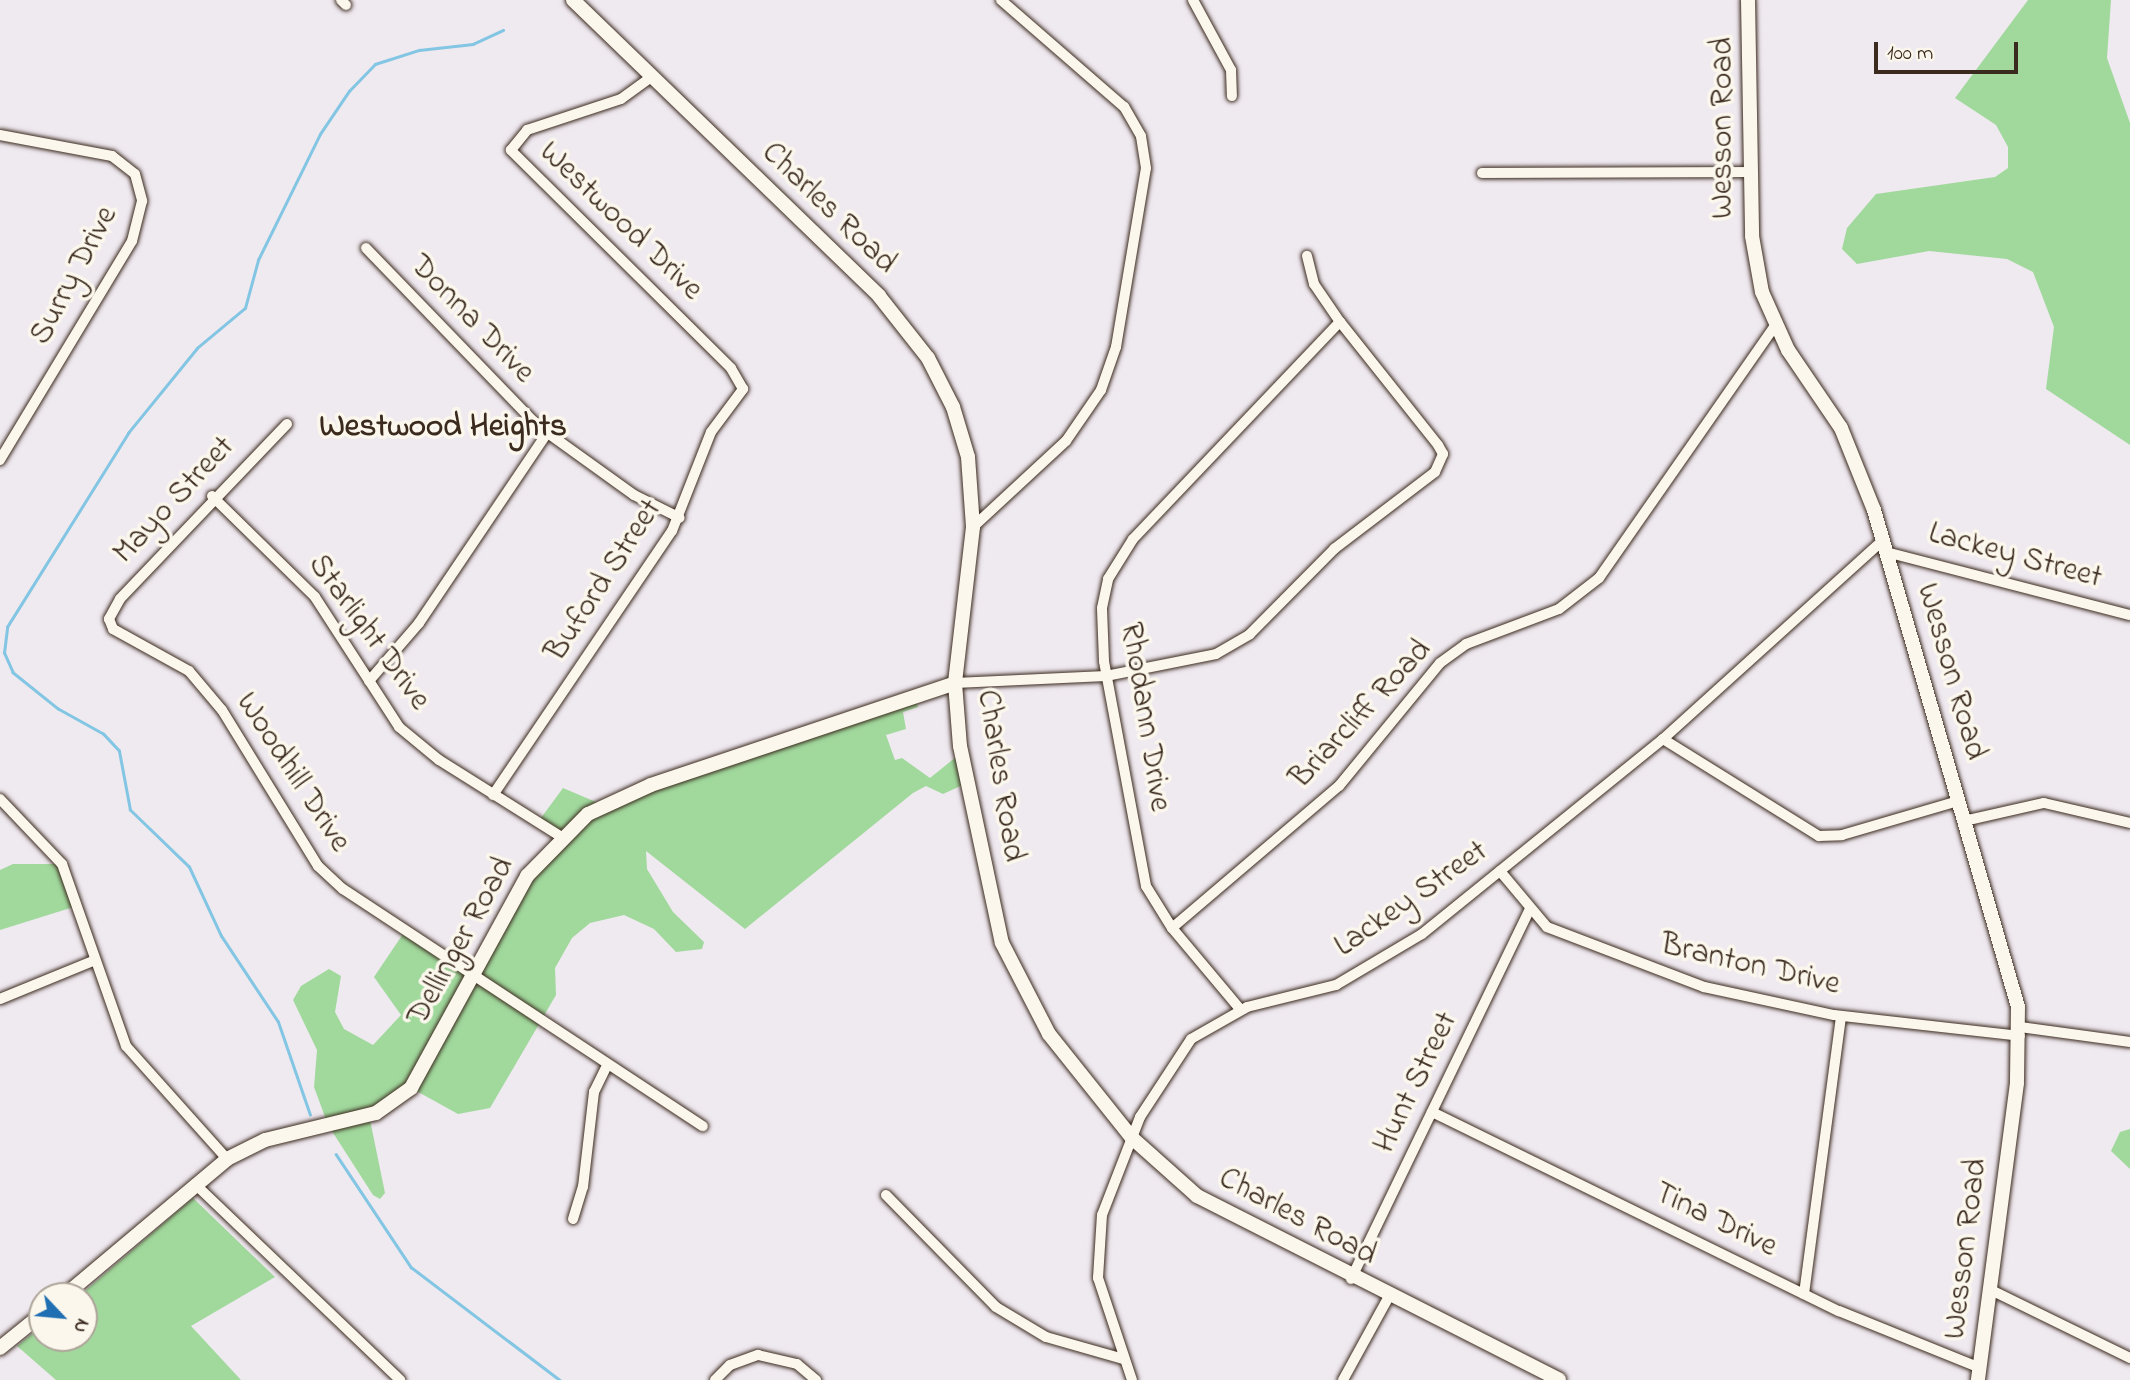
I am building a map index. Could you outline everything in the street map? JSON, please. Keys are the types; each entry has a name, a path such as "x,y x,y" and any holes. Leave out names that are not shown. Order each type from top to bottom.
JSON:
{"street":[{"name":"Charles Road","path":"573,0 880,296 917,341 959,425 973,527 955,683 973,812 1013,974 1049,1034 1132,1138 1197,1196 1388,1298 1559,1380"},
{"path":"973,527 1066,441 1093,406 1116,347 1146,168 1134,121 1112,94 1001,0"},
{"path":"1193,0 1231,70 1231,96"},
{"name":"Wesson Road","path":"1748,0 1751,172 1756,266 1775,326 1840,428 1885,546 2011,976 2020,1032 1979,1374"},
{"name":"Westwood Drive","path":"651,77 614,102 527,130 511,150 732,368 744,389"},
{"name":"Surry Drive","path":"0,135 112,156 142,186 132,241 0,460"},
{"path":"1482,173 1751,172"},
{"name":"Donna Drive","path":"366,248 547,433 634,495 680,518"},
{"path":"955,683 1106,676 1216,654 1241,642 1334,549 1441,463 1438,445 1340,322 1314,284 1307,256"},
{"name":"Rhodann Drive","path":"1240,1009 1172,928 1146,886 1106,676 1102,608 1122,554 1340,322"},
{"name":"Briarcliff Road","path":"1172,928 1339,786 1440,663 1466,644 1559,609 1599,578 1775,326"},
{"name":"Buford Street","path":"493,794 680,518 711,432 744,389"},
{"name":"Mayo Street","path":"109,619 120,599 212,496 287,424"},
{"path":"369,681 419,622 547,433"},
{"name":"Starlight Drive","path":"212,496 295,574 399,727 493,794 560,836"},
{"name":"Lackey Street","path":"1132,1380 1102,1302 1098,1250 1108,1195 1132,1138 1191,1039 1240,1009 1356,975 1500,872 1663,739 1885,546 2130,615"},
{"name":"Woodhill Drive","path":"109,619 113,629 189,671 222,710 318,866 472,977 606,1067 703,1126"},
{"name":"Dellinger Road","path":"80,1282 227,1159 265,1140 342,1123 394,1103 433,1054 527,876 560,836 603,805 651,785 955,683"},
{"path":"1663,739 1819,836 1842,835 1958,801"},
{"path":"0,799 62,864 93,961 127,1046 227,1159"},
{"path":"1964,821 2044,803 2130,823"},
{"name":"Branton Drive","path":"1500,872 1529,910 1566,937 1640,967 1737,996 1841,1016 2130,1042"},
{"name":"Hunt Street","path":"1352,1279 1529,910"},
{"path":"0,999 93,961"},
{"path":"1804,1294 1841,1016"},
{"path":"573,1219 583,1188 594,1092 606,1067"},
{"name":"Tina Drive","path":"1432,1112 1804,1294 1979,1374"},
{"path":"195,1184 400,1380"},
{"path":"886,1195 996,1307 1046,1337 1123,1359"},
{"path":"1989,1289 2130,1358"},
{"path":"1343,1380 1388,1298"},
{"path":"0,1348 28,1325"},
{"path":"715,1380 730,1365 758,1355 797,1364 816,1380"}],"green space":[{"path":"2028,0 2111,0 2107,58 2130,123 2130,445 2046,389 2054,327 2033,272 2007,259 1929,251 1857,264 1842,249 1847,228 1876,194 1995,177 2008,168 2008,147 1996,125 1955,98"},
{"path":"914,695 918,707 903,712 906,729 886,735 895,760 902,758 930,778 956,757 967,783 943,794 926,786 913,793 745,929 646,851 647,869 673,912 704,942 702,949 676,952 654,929 624,915 590,923 572,938 555,968 556,995 490,1108 458,1114 411,1088 369,1115 385,1193 380,1199 373,1195 328,1125 314,1087 317,1050 293,1000 301,986 329,969 341,976 335,1012 344,1029 373,1045 401,1015 374,977 405,931 472,977 560,836 538,822 563,788 603,805"},
{"path":"13,864 62,864 80,905 0,930 0,870"},
{"path":"2130,1129 2130,1169 2111,1151 2120,1132"},
{"path":"193,1198 275,1277 191,1326 241,1380 56,1380 17,1346 28,1337 28,1352 98,1352 98,1282 95,1282"}],"waterway":[{"path":"310,1115 278,1022 221,936 189,867 130,810 119,751 103,734 58,709 13,673 4,653 7,627 128,433 197,348 245,308 258,260 320,134 349,91 375,64 419,50 473,44 503,30"},
{"path":"336,1154 411,1267 560,1380"}],"district":[{"name":"Westwood Heights","path":"443,428"}]}
